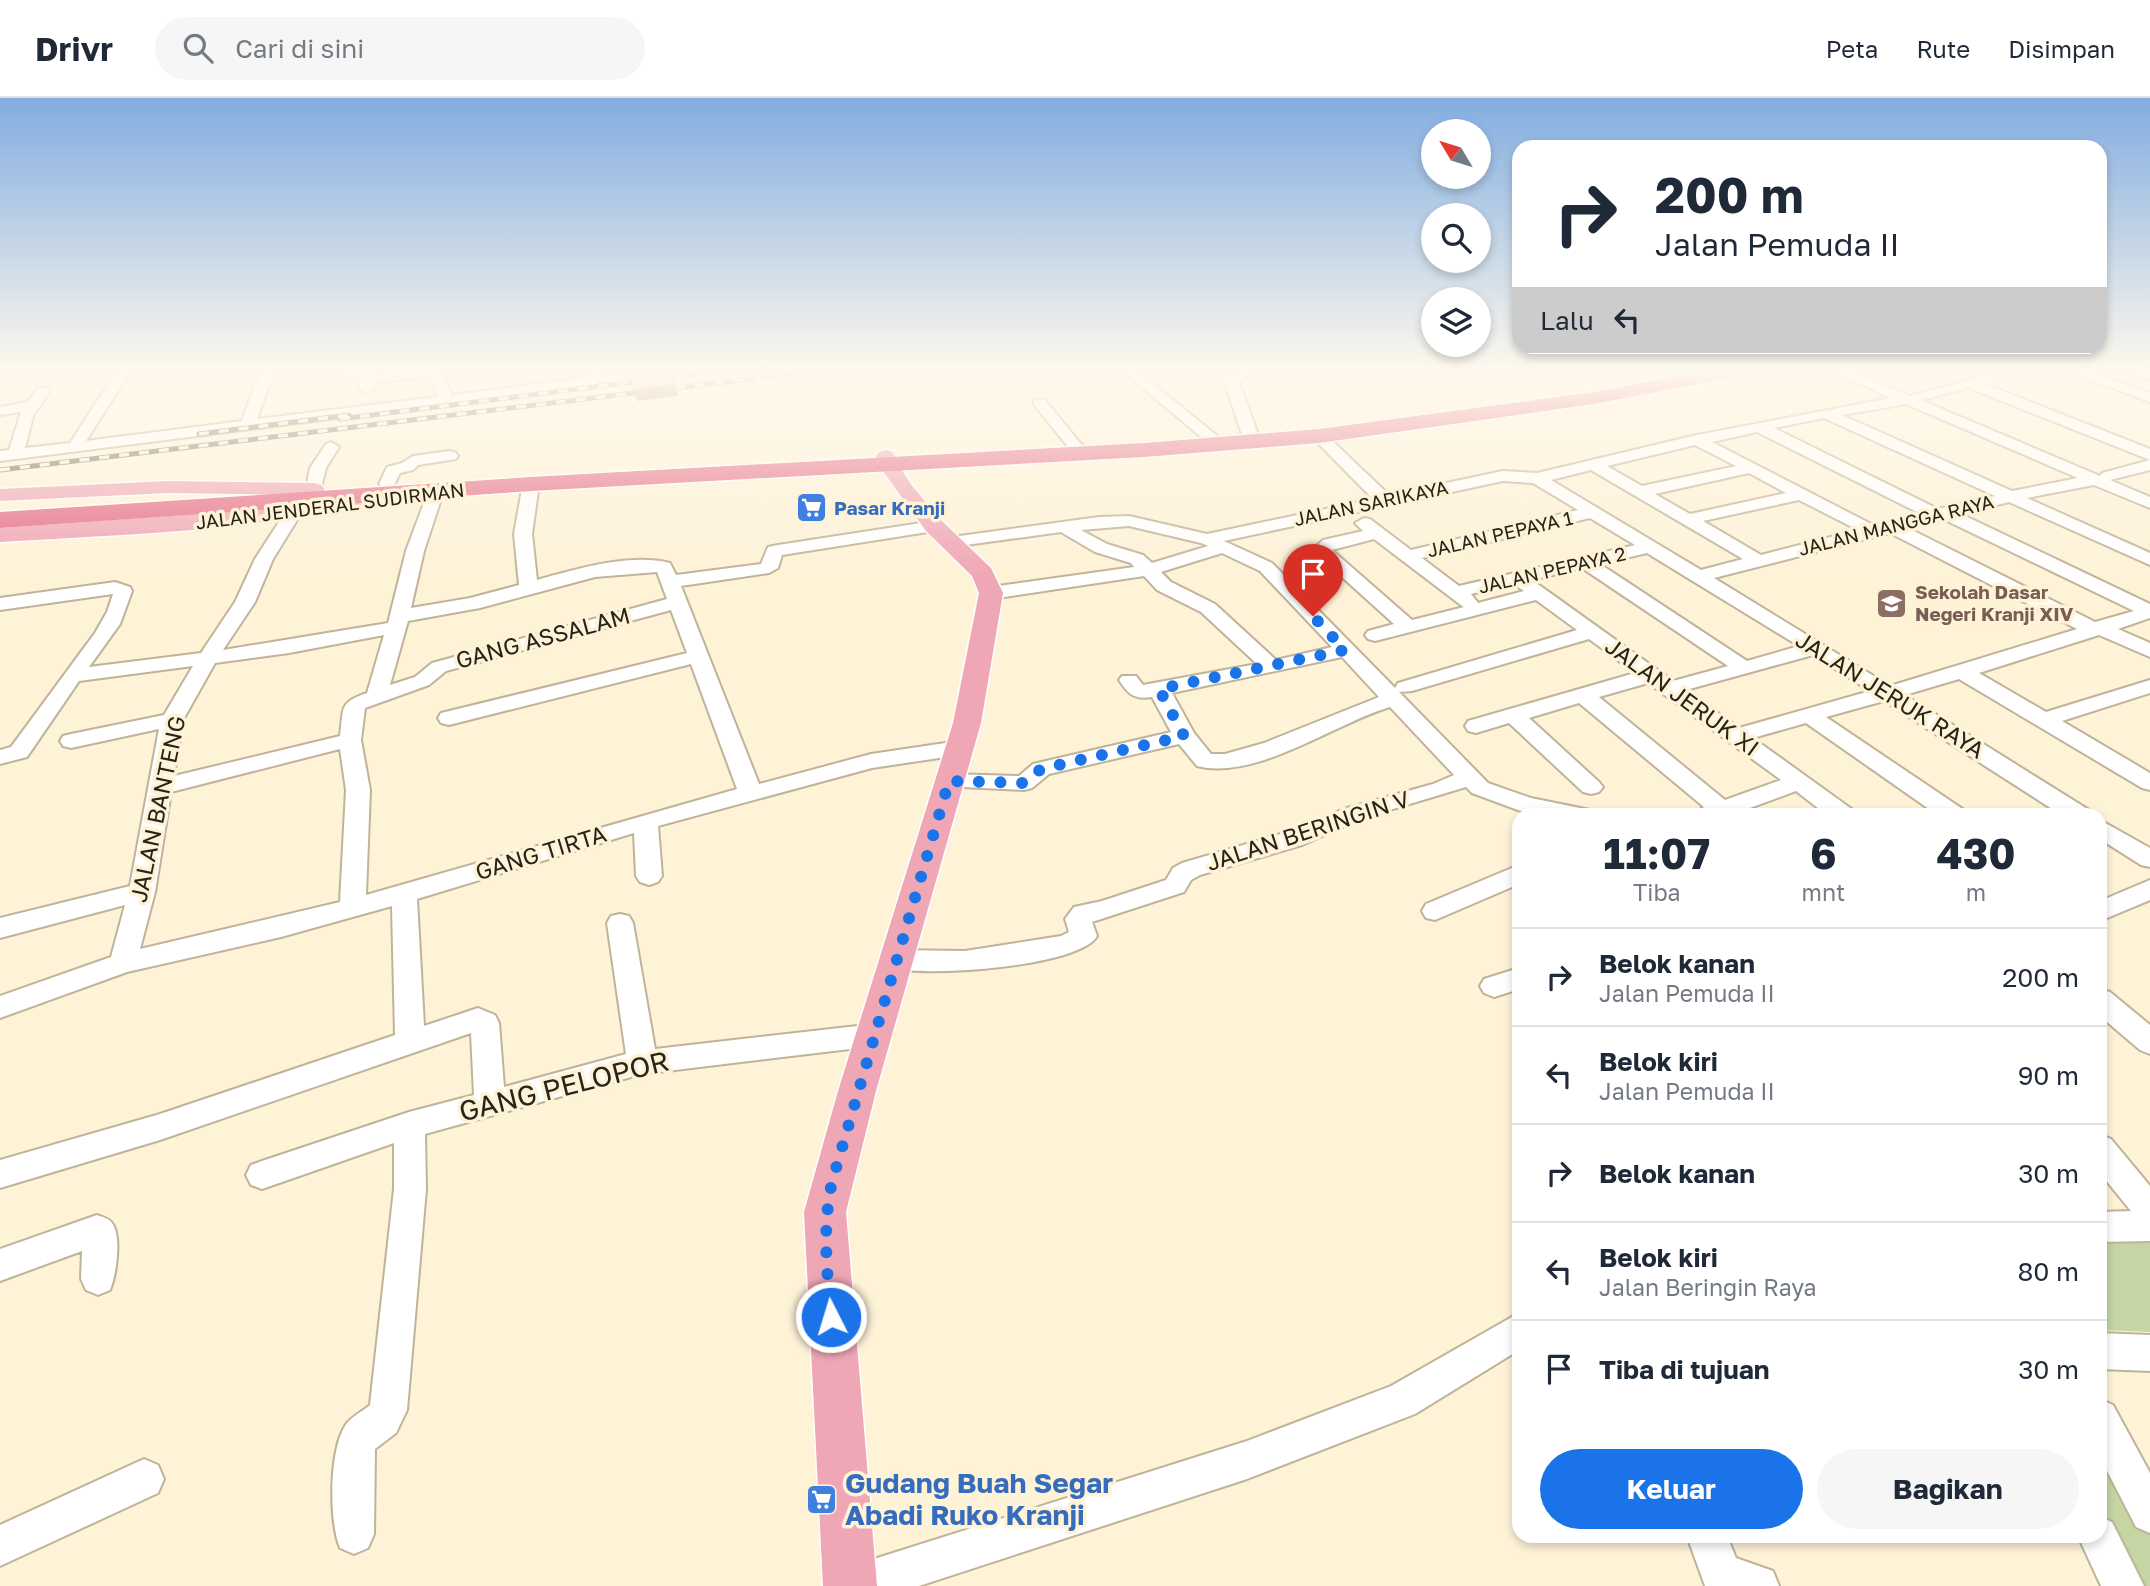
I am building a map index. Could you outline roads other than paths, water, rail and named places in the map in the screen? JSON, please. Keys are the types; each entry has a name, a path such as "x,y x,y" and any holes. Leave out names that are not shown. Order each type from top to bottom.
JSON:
{"highway":[{"name":"JALAN JENDERAL SUDIRMAN","path":"246,507 314,489 436,489 531,484 1075,446 1124,447 1208,438"},
{"name":"JALAN JENDERAL SUDIRMAN","path":"387,489 1276,438"},
{"path":"1,516 246,507 387,489"},
{"path":"1,516 40,506 246,507"}],"main road":[{"path":"852,1586 825,1212 954,765 969,709 991,593 983,573 942,534 887,460"},
{"name":"JALAN JENDERAL SUDIRMAN","path":"1,516 89,490 168,487 314,489"},
{"name":"JALAN JENDERAL SUDIRMAN","path":"246,507 294,512 387,489"}],"street":[{"path":"16,454 20,438"},
{"path":"74,447 80,438"},
{"path":"0,456 139,438"},
{"path":"1069,438 1075,446"},
{"path":"1321,438 1383,499"},
{"path":"1537,478 1704,438"},
{"path":"1783,438 2150,611"},
{"path":"1883,438 2150,561"},
{"path":"2009,438 2102,478 2150,503"},
{"path":"2108,438 2150,455"},
{"path":"1697,440 1802,494 2150,651"},
{"path":"314,489 318,468 331,447"},
{"path":"387,489 393,470 407,467 413,461 450,456"},
{"path":"1592,464 1755,559"},
{"name":"JALAN MANGGA RAYA","path":"1699,576 1755,559 2012,496 2150,466"},
{"path":"1639,492 1751,468"},
{"name":"JALAN SARIKAYA","path":"991,593 1149,570 1218,539 1383,499 1503,476 1537,478"},
{"name":"JALAN JERUK RAYA","path":"1537,478 1816,648 2068,808"},
{"path":"2102,478 2150,494"},
{"path":"528,587 523,534 531,484"},
{"path":"377,694 399,621 415,551 436,489"},
{"path":"1686,520 1802,494"},
{"path":"1344,508 1478,609"},
{"name":"JALAN BANTENG","path":"123,963 142,892 172,720 209,656 245,602 264,559 294,512"},
{"name":"JALAN PEPAYA 1","path":"1408,556 1593,512"},
{"path":"942,534 1064,527 1152,516 1218,539 1266,567 1345,650 1399,693 1467,778 1480,788 1503,798 1547,808"},
{"path":"1064,527 1101,548 1137,559 1164,586 1208,608 1271,666"},
{"path":"1377,533 1328,544 1321,550 1409,627"},
{"name":"GANG ASSALAM","path":"350,740 355,704 377,694 422,681 439,667 673,592 769,568 774,551 942,534"},
{"name":"JALAN PEPAYA 2","path":"1456,592 1649,547"},
{"path":"1585,562 1743,667"},
{"path":"72,676 289,647 477,602 528,587 611,570 662,566 665,567 751,794"},
{"name":"JALAN JERUK XI","path":"1518,578 1799,782 1828,808"},
{"path":"0,604 116,588 123,591 123,597 105,632 19,752 0,757"},
{"path":"1375,635 1539,593"},
{"path":"1735,736 1962,671 2150,611"},
{"path":"1159,689 1184,736 1205,761 1225,763 1245,758 1399,693 1593,632"},
{"path":"1672,688 1816,648"},
{"path":"1129,680 1136,690 1159,689 1345,650"},
{"path":"449,718 698,656"},
{"path":"1962,671 2044,720 2144,773"},
{"path":"1476,726 1652,675"},
{"path":"2044,720 2150,686"},
{"path":"1583,695 1712,808"},
{"path":"1513,715 1591,787"},
{"path":"1810,716 1944,808"},
{"path":"71,741 172,720"},
{"name":"GANG TIRTA","path":"123,963 281,928 404,892 445,883 646,821 871,761 954,765 1024,783 1041,769 1184,736"},
{"path":"160,787 350,740 358,790 353,907"},
{"name":"JALAN BERINGIN V","path":"897,960 945,964 988,960 1064,945 1084,936 1078,919 1083,914 1105,910 1175,886 1182,874 1191,869 1293,839 1355,813 1441,789 1467,778"},
{"path":"1734,808 1799,782"},
{"path":"646,821 649,876"},
{"path":"2107,832 2150,859"},
{"path":"1435,911 1512,877"},
{"path":"2107,909 2150,889"},
{"path":"0,928 142,892"},
{"path":"404,892 410,1042"},
{"path":"620,923 642,1062"},
{"path":"0,1007 123,963"},
{"path":"2107,1004 2138,1019 2150,1042"},
{"path":"0,1174 160,1128 410,1042 483,1020 490,1101"},
{"name":"GANG PELOPOR","path":"262,1175 409,1125 642,1062 875,1035"},
{"path":"354,1534 355,1447 365,1432 384,1419 388,1410 410,1189 409,1125"},
{"path":"2107,1158 2150,1210"},
{"path":"2107,1227 2150,1226"},
{"path":"0,1265 97,1230 100,1233 98,1279"},
{"path":"852,1586 1247,1460 1402,1401 1512,1334"},
{"path":"2107,1343 2150,1345"},
{"path":"2107,1351 2150,1353"},
{"path":"2107,1429 2145,1491"},
{"path":"0,1546 144,1479"},
{"path":"1711,1543 1735,1582"},
{"path":"2102,1543 2123,1586"}],"railway":[{"path":"0,470 260,438"}],"place":[{"name":"Pasar Kranji","path":"811,508"},
{"name":"Sekolah Dasar Negeri Kranji XIV","path":"1892,603"},
{"name":"Gudang Buah Segar Abadi Ruko Kranji","path":"822,1499"}]}
